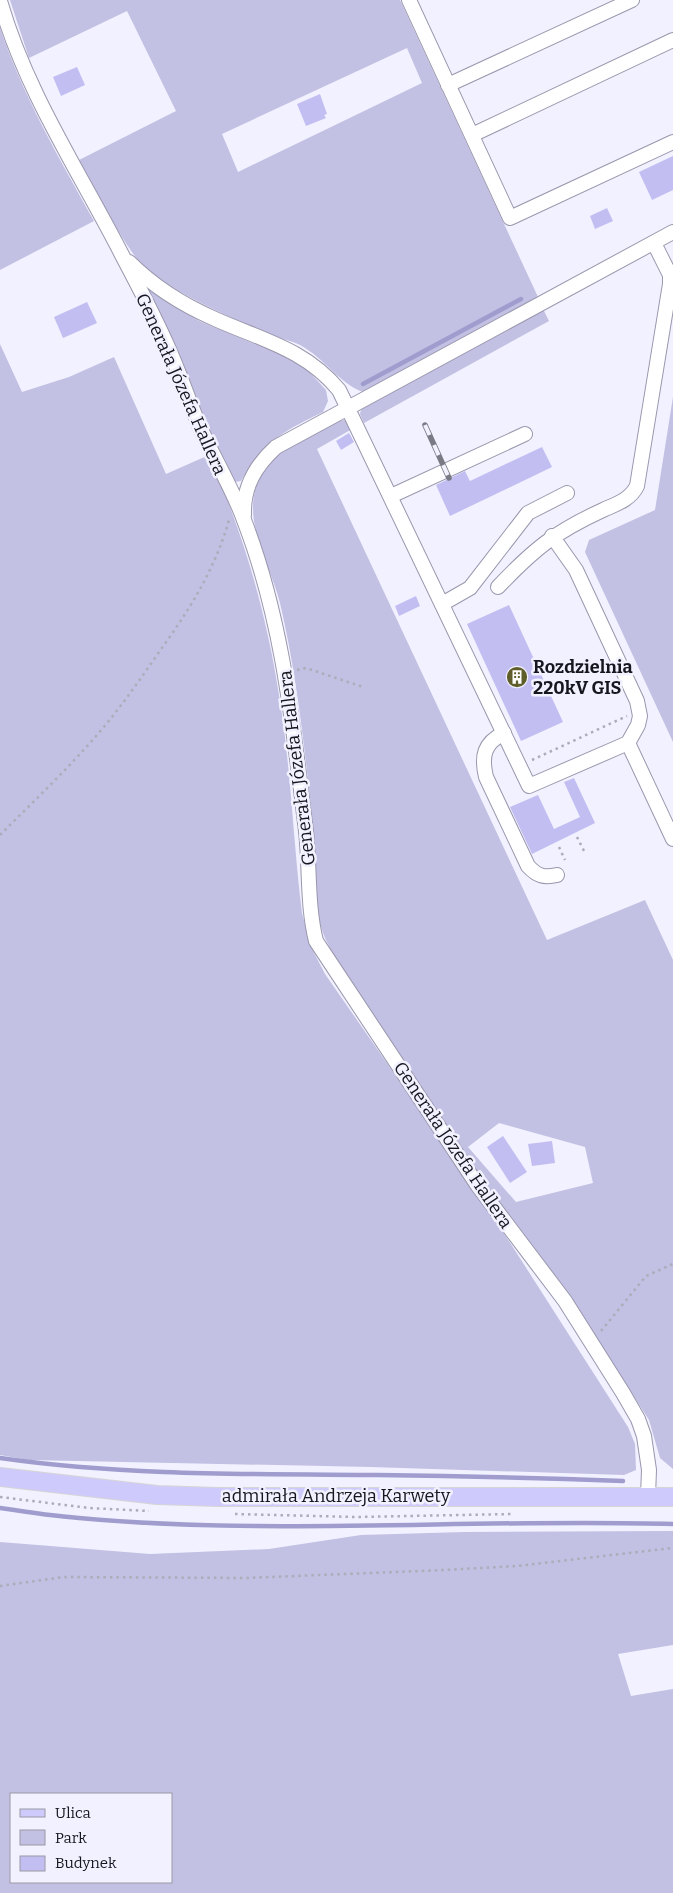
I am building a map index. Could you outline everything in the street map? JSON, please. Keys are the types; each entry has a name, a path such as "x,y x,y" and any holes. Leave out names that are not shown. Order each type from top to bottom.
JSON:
{"main road":[{"name":"admirała Andrzeja Karwety","path":"0,1477 157,1495 209,1497 673,1496"}],"street":[{"path":"409,0 510,218 673,142"},
{"path":"448,85 632,0"},
{"name":"Generała Józefa Hallera","path":"0,1 29,82 124,257 171,353 199,425 244,518 270,601 286,672 306,833 310,920 316,942 478,1186 550,1280 592,1343 638,1419 647,1450 648,1496"},
{"path":"472,135 673,40"},
{"path":"244,518 245,491 262,460 276,447 348,406 673,232"},
{"path":"498,587 523,561 552,536 625,500 637,486 670,284 670,274 654,242"},
{"path":"124,257 144,277 174,298 248,333 290,350 314,364 339,390 358,426 529,786 628,743 638,724 639,710 576,570 552,536"},
{"path":"391,496 525,434"},
{"path":"442,604 470,588 528,513 567,493"},
{"path":"504,733 493,738 485,747 482,762 486,777 528,866 535,874 546,877 557,876"},
{"path":"628,743 673,839"}],"path":[{"path":"0,835 81,752 143,676 183,619 211,570 235,500"},
{"path":"286,672 306,668 363,687"},
{"path":"519,766 639,710"},
{"path":"577,837 584,851"},
{"path":"559,847 565,860"},
{"path":"592,1343 646,1276 673,1264"},
{"path":"0,1586 64,1577 246,1578 517,1566 673,1548"}],"green space":[{"path":"10,0 400,0 538,297 363,392 347,383 316,356 300,345 267,334 177,290 145,267 134,255 119,232 79,160 176,111 127,11 29,58","holes":["407,48 422,83 238,172 222,134"]},
{"path":"0,28 19,78 55,150 94,221 0,270"},
{"path":"140,284 199,321 301,363 326,390 328,401 323,412 275,439 257,456 241,481 235,482 229,479"},
{"path":"543,309 549,321 364,423 360,414 362,406"},
{"path":"0,344 22,392 69,377 114,357 166,474 209,455 243,543 260,603 274,664 283,722 302,913 311,947 325,974 491,1213 628,1427 635,1444 636,1470 624,1475 371,1467 29,1460 0,1455"},
{"path":"673,397 673,742 585,552 589,540 655,510"},
{"path":"344,420 349,423 352,429 317,449 547,940 645,900 673,960 673,1469 660,1458 649,1420 564,1287 489,1189 337,961 325,938 316,896 313,825 296,686 280,603 256,531 253,502 261,475 278,455 301,440 336,422","holes":["499,1123 585,1147 593,1183 516,1202 468,1147"]},
{"path":"673,1531 673,1645 618,1654 631,1696 673,1689 673,1893 0,1893 0,1542 150,1554 269,1549 361,1535 465,1532"}],"building":[{"path":"77,67 85,85 61,96 53,77"},
{"path":"320,94 327,114 324,115 326,118 306,126 297,104"},
{"path":"673,156 673,190 652,200 639,172"},
{"path":"607,208 613,221 595,229 590,216"},
{"path":"87,302 97,323 63,338 54,317"},
{"path":"349,433 354,442 341,450 336,441"},
{"path":"542,447 552,467 450,516 436,485 465,471 470,481"},
{"path":"416,596 420,606 399,616 395,606"},
{"name":"Rozdzielnia 220kV GIS","path":"509,605 563,722 521,741 467,624"},
{"path":"574,778 595,823 532,854 510,807 538,795 554,829 580,817 564,782"},
{"path":"503,1136 527,1172 510,1183 487,1147"},
{"path":"552,1141 555,1163 532,1166 528,1144"}],"waterway":[{"path":"363,384 521,299"},
{"path":"0,1458 94,1468 189,1473 439,1476 623,1481"},
{"path":"0,1508 79,1518 227,1526 524,1523 673,1524"}],"railway":[{"path":"425,425 449,478"}],"place":[{"name":"Rozdzielnia 220kV GIS","path":"517,677"}]}
